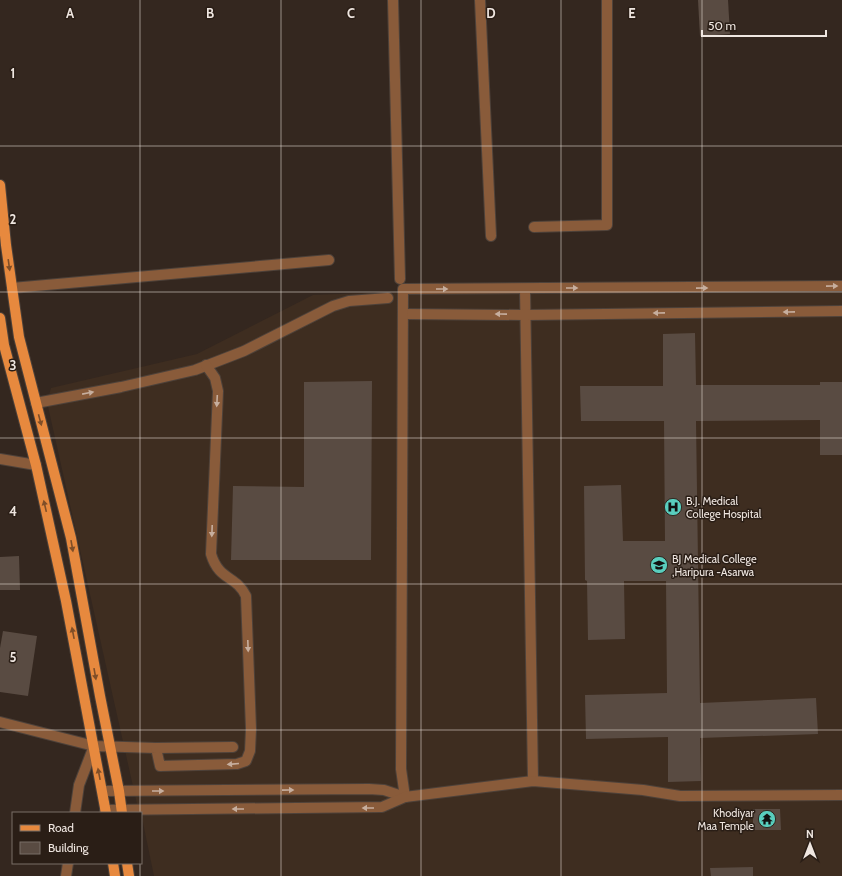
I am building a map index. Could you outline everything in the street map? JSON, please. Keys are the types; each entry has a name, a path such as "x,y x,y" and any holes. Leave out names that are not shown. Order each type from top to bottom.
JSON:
{"main road":[{"path":"0,185 19,337 71,538 119,791 121,811"},
{"path":"0,318 4,345 36,465 66,601 103,791 105,812"},
{"path":"113,864 115,876"},
{"path":"128,864 129,876"}],"street":[{"path":"393,0 400,279"},
{"path":"480,0 491,236"},
{"path":"534,227 607,225 607,0"},
{"path":"12,288 329,260"},
{"path":"405,797 401,769 403,289 842,286"},
{"path":"525,289 533,781"},
{"path":"36,403 195,370 244,351 333,306 349,301 388,298"},
{"path":"403,314 525,315 842,311"},
{"path":"156,748 160,766 237,764 246,761 250,752 246,596 242,586 224,576 214,565 211,554 218,391 215,378 206,365"},
{"path":"0,459 36,465"},
{"path":"0,722 94,746 156,748 233,747"},
{"path":"75,812 79,785 94,746"},
{"path":"105,812 382,808 405,797 533,781 643,790 680,796 842,796"},
{"path":"103,791 369,789 384,790 405,797"},
{"path":"68,864 68,875"}],"shaded area":[{"path":"842,289 842,876 154,876 142,812 139,812 47,402 51,388 197,354 313,295 368,293"}],"building":[{"path":"698,0 728,0 730,34 700,36"},
{"path":"695,333 696,385 820,385 820,382 842,382 842,455 820,455 820,420 696,421 700,703 816,698 818,734 700,738 701,781 668,782 668,737 586,739 585,695 667,693 666,581 624,581 625,639 588,640 587,581 585,580 584,486 621,485 623,541 665,541 664,421 581,421 580,386 663,386 663,334"},
{"path":"372,381 371,560 231,560 233,486 304,487 304,382"},
{"path":"19,556 20,590 0,590 0,557"},
{"path":"3,631 37,636 28,696 0,692 0,648"},
{"name":"Khodiyar Maa Temple","path":"753,809 780,809 781,830 753,830"},
{"path":"753,867 753,876 711,876 710,868"}],"place":[{"name":"B.J. Medical College Hospital","path":"673,507"},
{"name":"BJ Medical College ,Haripura -Asarwa","path":"659,565"},
{"name":"Khodiyar Maa Temple","path":"767,819"}]}
